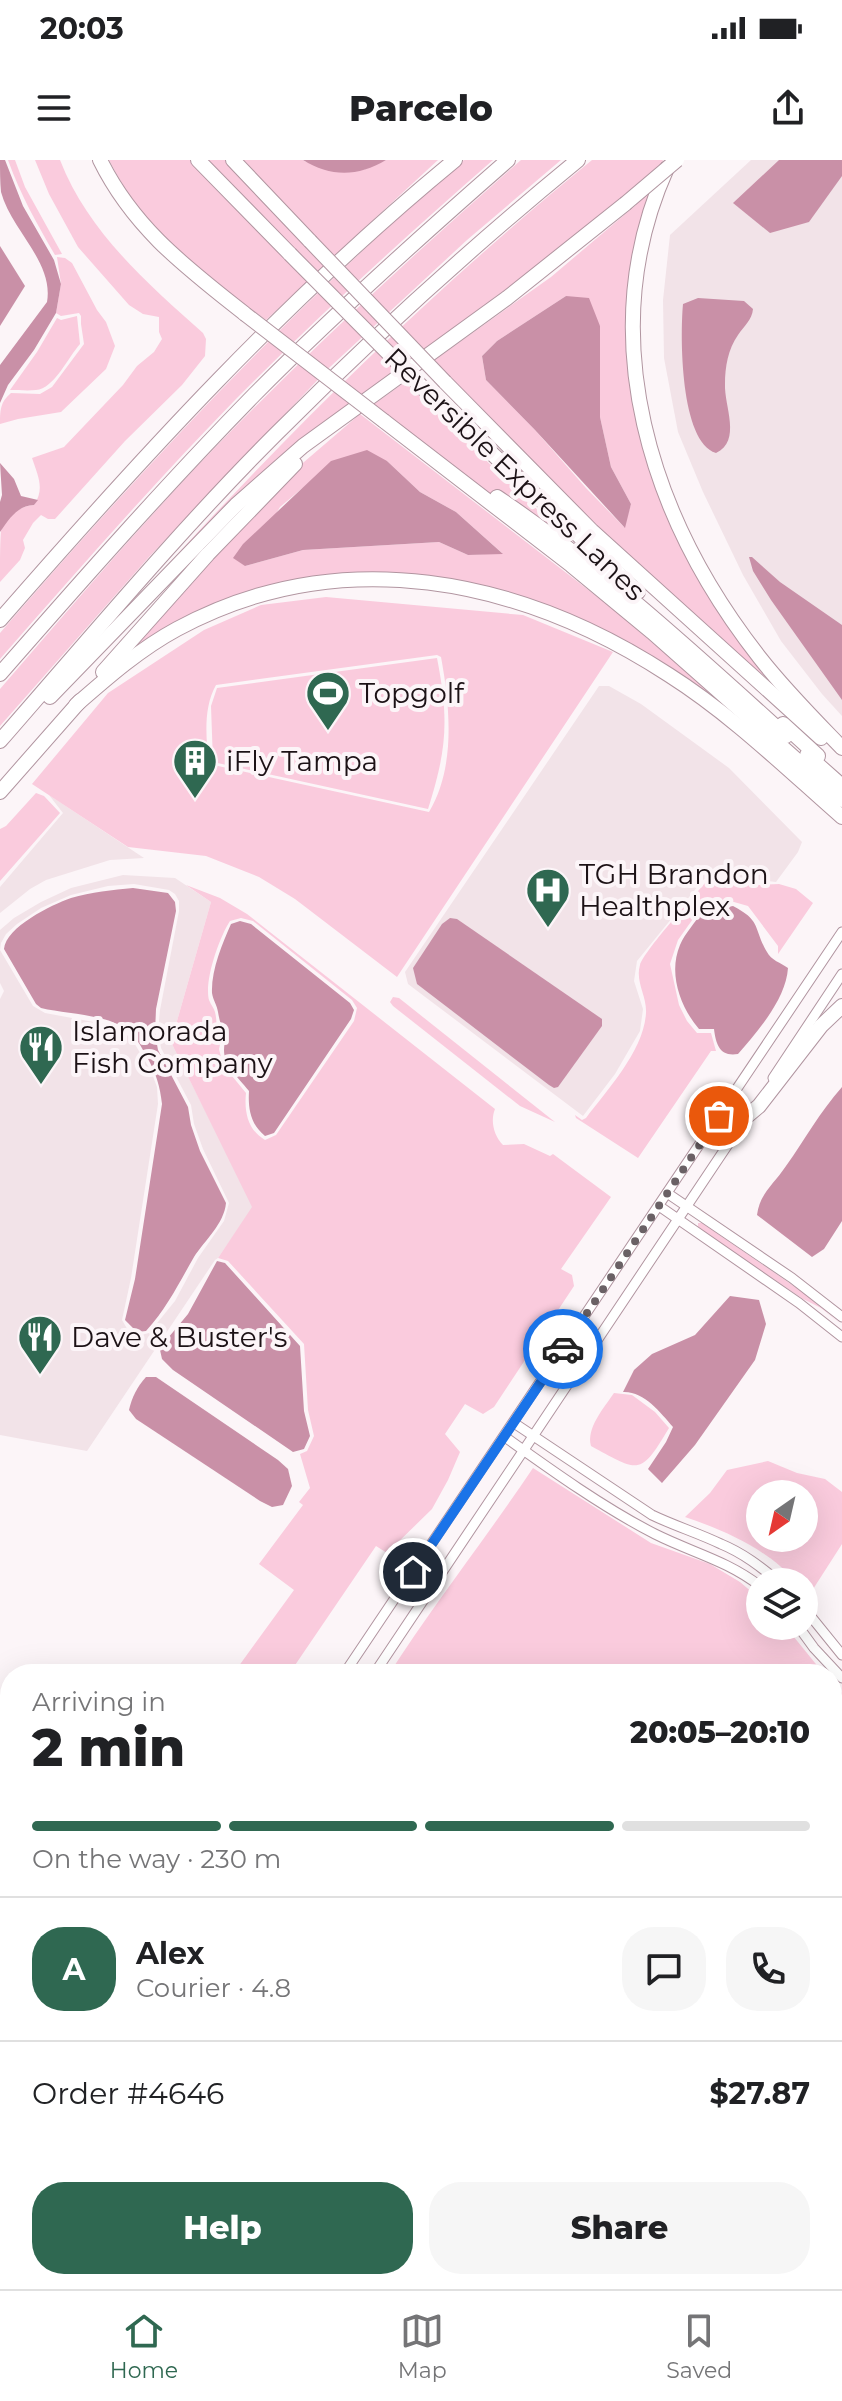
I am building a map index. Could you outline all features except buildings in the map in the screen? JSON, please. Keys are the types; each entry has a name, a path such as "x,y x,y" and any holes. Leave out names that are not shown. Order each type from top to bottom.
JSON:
{"highway":[{"path":"100,160 121,198 150,233 186,267 619,605 736,704 842,800"},
{"name":"Reversible Express Lanes","path":"198,160 426,391 572,531 842,778"},
{"path":"233,160 592,531 842,757"},
{"path":"425,184 446,160"},
{"path":"0,620 182,418 311,290 455,160"},
{"path":"0,674 122,535 253,396 353,298 508,160"},
{"path":"4,736 160,559 276,434 396,319 578,160"},
{"path":"671,160 650,212 634,292 634,369 652,459 687,541 725,608 776,677 842,748"},
{"path":"4,736 63,685 250,492 303,446 547,268 677,160"},
{"path":"384,421 536,523 627,594 842,786"},
{"path":"0,792 198,565 269,489 338,422"},
{"path":"76,705 118,668 154,643 197,619 243,600 303,584 339,579 424,581 472,589 519,602 628,650 710,703 842,817"},
{"path":"747,1116 759,1106 821,1026 842,1006"}],"street":[{"path":"351,1664 842,932"},
{"path":"381,1664 842,974"},
{"path":"667,1193 792,1278 842,1317"},
{"path":"659,1206 791,1297 842,1337"},
{"path":"514,1423 652,1515 722,1544 760,1568"},
{"path":"502,1440 524,1450 653,1533 722,1561 746,1577"},
{"path":"818,1625 842,1655"},
{"path":"808,1640 829,1664"}],"shaded area":[{"path":"0,160 5,160 23,206 54,260 61,284 56,313 8,385 0,403 0,365 47,302 47,287 38,260 6,206 1,192"},
{"path":"8,160 15,160 25,187 62,254 55,255 48,243 23,197"},
{"path":"35,160 60,160 86,210 121,255 203,333 206,339 205,356 182,385 125,441 55,519 41,515 33,523 23,540 25,548 20,560 0,582 3,526 14,513 34,505 39,493 32,458 64,447 137,366 154,352 162,339 159,317 143,314 129,305 78,247 49,194"},
{"path":"109,160 225,160 326,264 266,320 198,268 157,230 123,185"},
{"path":"242,160 303,160 363,170 386,160 438,160 333,257"},
{"path":"303,160 386,160 365,170 344,173 323,170"},
{"path":"464,160 493,160 362,277 236,399 0,659 0,633 166,447 341,271"},
{"path":"521,160 561,160 467,240 330,367 149,557 0,726 0,689 175,490 340,324"},
{"path":"592,160 663,160 641,222 632,261 626,336 634,411 659,493 770,681 639,566 433,361 551,277 636,205 627,193 547,259 346,407 137,599 244,483 356,370 531,211","holes":["566,296 600,326 600,417 611,467 631,504 624,527 486,380 482,356 497,341"]},
{"path":"751,160 842,160 842,716 781,641 743,575 678,432 664,358 663,300 670,235"},
{"path":"779,160 842,160 842,176 809,222 770,233 733,203"},
{"path":"0,246 25,286 0,326"},
{"path":"57,257 72,263 106,322 115,346 106,369 61,412 0,424 1,407 7,396 11,393 40,394 52,387 84,344 79,313 61,316 56,313 61,284"},
{"path":"566,296 589,298 600,326 600,417 611,467 631,504 625,528 486,380 482,356 497,341"},
{"path":"698,298 744,301 753,309 728,358 725,393 730,432 724,447 716,453 704,445 695,430 685,386 683,304"},
{"path":"77,316 80,344 55,378 36,390 10,390 57,318"},
{"path":"405,382 526,499 663,627 373,405"},
{"path":"360,414 608,605 739,716 735,720 667,670 464,584 300,582 123,655 297,468","holes":["387,461 420,492 456,512 502,553 468,555 439,542 303,550 245,566 280,507 312,480"]},
{"path":"367,450 387,461 420,492 456,512 503,554 468,555 439,542 303,550 245,566 233,558 243,544 331,461"},
{"path":"0,463 14,479 21,496 38,500 14,514 0,532 2,495"},
{"path":"749,557 842,625 842,700 771,600 753,571"},
{"path":"326,597 523,615 613,652 397,977 295,899 259,877 206,856 128,847 32,784 108,693 204,630 261,605","holes":["437,655 441,657 447,696 447,756 444,776 429,812 209,764 207,714 216,685"]},
{"name":"Topgolf","path":"437,658 444,734 439,769 428,809 213,762 211,706 217,688"},
{"name":"TGH Brandon Healthplex","path":"599,686 609,686 641,704 729,768 802,842 776,882 714,874 703,880 637,961 634,981 643,1009 640,1031 615,1074 583,1116 408,984 405,972"},
{"path":"36,793 44,796 60,813 0,881 0,829"},
{"path":"49,795 144,858 110,860 46,880 0,913 0,887 63,813"},
{"path":"123,875 175,878 211,902 171,1042 253,1207 87,1451 0,1435 0,999 4,991 0,983 0,950 0,930 41,902 71,888","holes":["134,884 169,890 179,901 158,1032 161,1048 191,1105 203,1149 229,1203 224,1221 198,1258 175,1301 149,1333 137,1336 129,1332 122,1320 158,1104 157,1087 151,1071 133,1041 123,1031 110,1025 45,1013 33,1006 0,950 1,943 17,924 41,908 71,895 108,886"]},
{"path":"714,877 759,885 779,884 796,889 813,903 778,954 778,946 748,906 734,902 712,902 700,909 678,940 670,964 679,1005 697,1033 711,1033 716,1051 711,1051 638,1158 576,1118 575,1115 582,1120 586,1118 624,1068 639,1041 646,1013 639,977 643,958 690,900"},
{"path":"186,885 220,898 247,914 495,1109 494,1128 503,1145 524,1144 550,1156 553,1154 611,1197 561,1269 572,1275 574,1286 494,1407 483,1414 465,1404 445,1434 460,1452 432,1509 387,1553 376,1546 296,1664 240,1664 294,1590 259,1564 303,1505 299,1502 310,1488 300,1454 307,1451 314,1436 308,1410 304,1344 228,1261 218,1258 252,1207 171,1042 211,902","holes":["241,918 253,921 352,1000 357,1008 354,1021 276,1135 265,1140 248,1120 246,1093 223,1065 219,1049 222,1036 209,1000 214,960 230,921"]},
{"path":"133,888 168,893 175,902 176,911 156,1009 155,1033 158,1050 188,1107 200,1151 226,1203 218,1225 194,1257 160,1313 146,1331 137,1332 125,1320 135,1279 162,1104 157,1080 140,1045 125,1028 106,1020 41,1008 36,1004 4,949 12,933 52,906 86,894"},
{"path":"733,906 753,921 769,955 788,968 782,991 770,1014 738,1054 727,1054 720,1049 714,1029 699,1029 686,1011 678,989 675,967 682,941 702,912"},
{"path":"450,918 457,919 602,1019 602,1026 558,1087 549,1085 417,984 413,968 442,924"},
{"path":"240,921 251,924 350,1003 354,1010 274,1133 265,1136 251,1115 249,1091 226,1059 224,1045 227,1036 212,993 215,967 224,940 231,924"},
{"path":"393,997 399,998 555,1122 520,1106 393,1006 390,1002"},
{"path":"842,1087 842,1221 824,1249 812,1257 757,1215 764,1195"},
{"path":"698,1223 804,1293 842,1325 698,1228"},
{"path":"217,1261 225,1263 300,1346 304,1411 310,1436 304,1449 293,1452 173,1370 162,1359 160,1350 188,1314"},
{"path":"730,1296 759,1300 766,1324 755,1360 695,1445 662,1483 648,1469 673,1427 645,1399 623,1392 634,1370 652,1354 695,1335"},
{"path":"146,1377 156,1377 288,1469 292,1486 283,1505 272,1507 260,1501 136,1419 129,1410 135,1392"},
{"path":"614,1393 632,1395 655,1412 669,1428 651,1455 637,1465 619,1461 591,1446 593,1425"},
{"path":"768,1461 797,1473 825,1479 842,1492 842,1544 818,1581 818,1568 782,1568 761,1552 818,1552 818,1480 746,1480 746,1544 685,1517 710,1493 727,1470"},
{"path":"533,1468 651,1543 710,1564 740,1582 746,1587 746,1640 796,1640 816,1664 396,1664"}],"way so far":[{"path":"563,1349 719,1116"}],"place":[{"name":"Topgolf","path":"328,732"},
{"name":"iFly Tampa","path":"195,800"},
{"name":"TGH Brandon Healthplex","path":"548,929"},
{"name":"Islamorada Fish Company","path":"41,1086"},
{"name":"Dave & Buster's","path":"40,1376"}],"route":[{"path":"413,1572 563,1349"}]}
